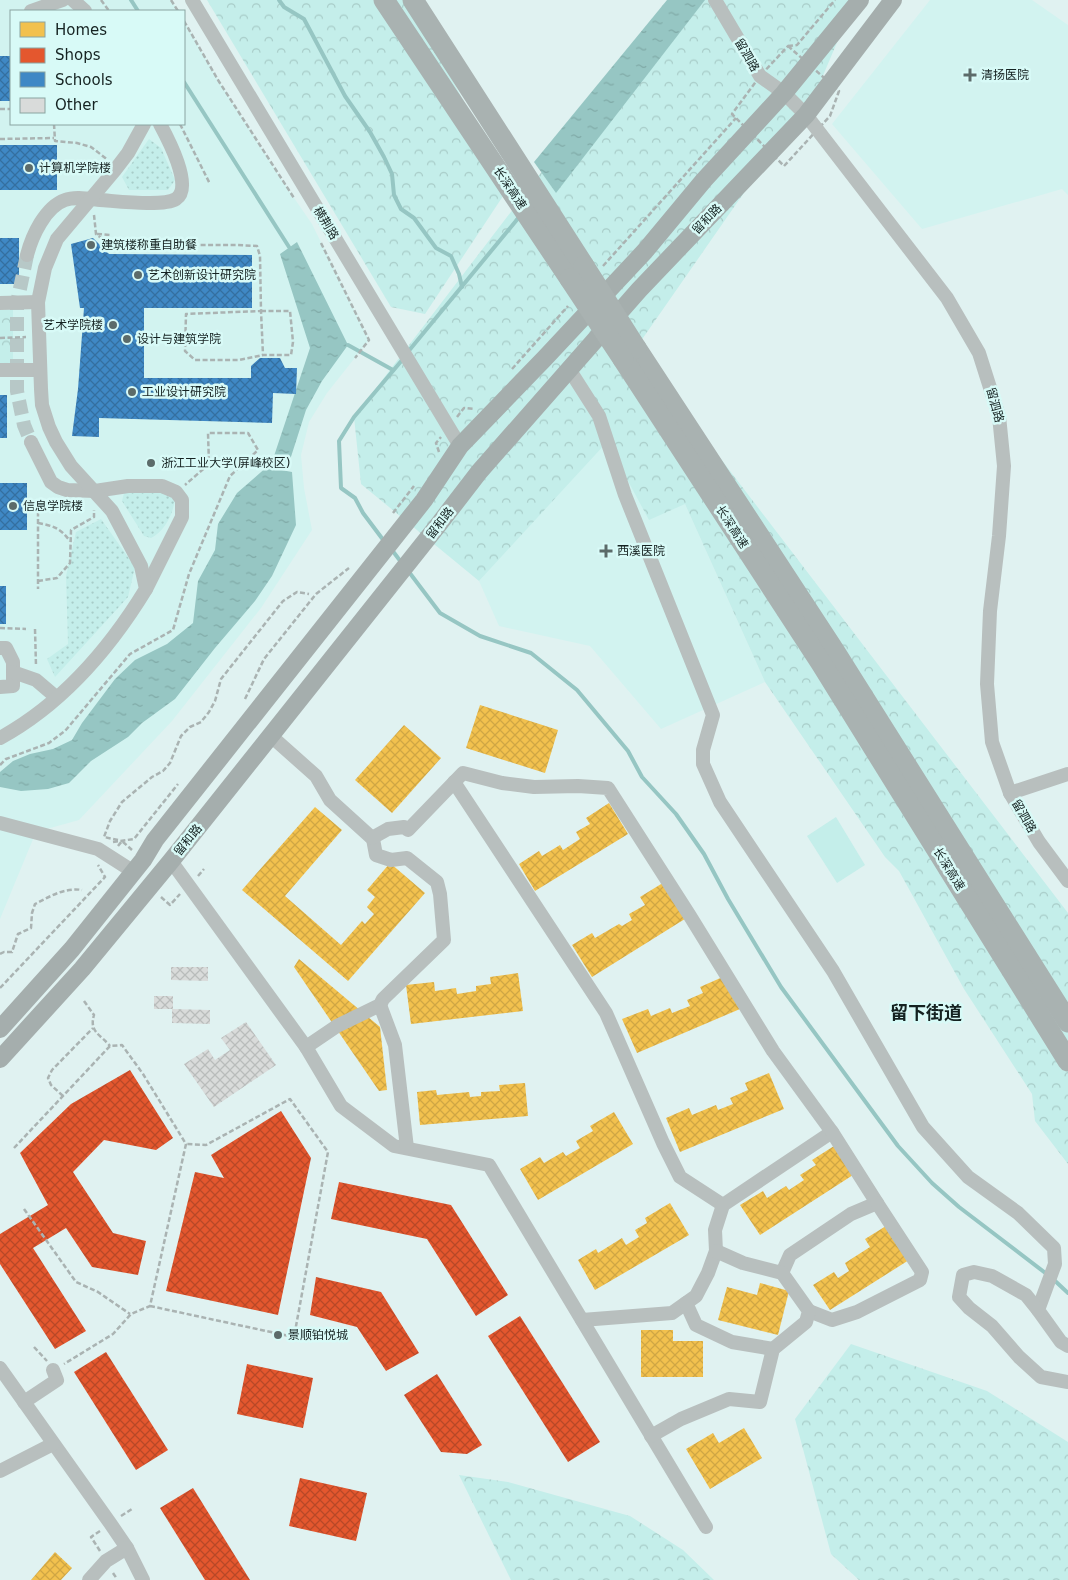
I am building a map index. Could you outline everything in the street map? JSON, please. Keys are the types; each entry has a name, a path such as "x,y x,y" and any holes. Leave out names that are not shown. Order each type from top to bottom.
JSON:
{"highway":[{"name":"长深高速","path":"384,0 531,202"},
{"name":"长深高速","path":"413,0 531,202 630,354 836,652 1068,1022"},
{"name":"长深高速","path":"630,354 1068,1061"}],"main road":[{"name":"留和路","path":"0,1029 72,949 134,872 155,840 361,566 424,500 460,446 644,251 704,180 784,93 860,0"},
{"name":"留和路","path":"0,1059 82,969 171,861 439,524 478,472 639,290 806,115 893,0"}],"street":[{"path":"34,10 63,0"},
{"path":"73,0 83,10"},
{"name":"横荆路","path":"192,0 460,446"},
{"name":"留泗路","path":"715,0 760,76 784,93 806,115 946,298 979,353 999,416 1004,466 999,536 990,611 987,684 992,742 1010,793 1039,842 1068,881"},
{"path":"143,125 128,153 92,199 57,239 45,268 38,302 42,405 56,442 71,466 112,510 141,566 146,589"},
{"path":"27,255 40,224 58,203 67,199 148,203 166,202 176,199 181,193 180,170 160,125"},
{"path":"0,304 38,302"},
{"path":"569,369 599,416 625,495 713,715 703,750 703,764 720,802 833,971 923,1127 968,1177 1018,1214 1054,1248 1055,1264 1041,1304"},
{"path":"0,370 40,370"},
{"path":"0,738 21,726 56,697 101,653 126,621 146,589 182,517 182,500 176,492 162,486 128,486 95,491 67,490 58,487 51,482 30,442"},
{"path":"0,648 6,648 13,662 13,686 0,688"},
{"path":"13,672 36,680 56,697"},
{"path":"271,736 316,776 330,800 372,838 376,855 391,860 407,858 437,882 440,894 444,940 396,985 380,1005 337,1026 306,1047"},
{"path":"372,838 388,829 404,827 408,830 463,774 502,783 534,787 578,786 608,788 773,1051 832,1132 922,1272 920,1280 857,1312 832,1320 809,1311 782,1273 742,1263 716,1251"},
{"path":"1010,793 1068,774"},
{"path":"454,782 606,1013 663,1143 680,1177 723,1205"},
{"path":"0,823 98,848 134,872"},
{"path":"171,861 306,1047 341,1106 394,1146 488,1165 706,1527"},
{"path":"380,1005 395,1045 407,1148"},
{"path":"582,1320 672,1313 696,1296 708,1273 716,1251 715,1230 723,1205 832,1132"},
{"path":"782,1273 790,1255 851,1214 877,1203"},
{"path":"1068,1346 1061,1342 1041,1304 992,1276 974,1272 963,1276 959,1297 969,1308 992,1326 1019,1357 1041,1377 1068,1382"},
{"path":"686,1303 696,1325 732,1342 773,1349"},
{"path":"651,1436 681,1419 729,1399 760,1402 773,1349 806,1322 809,1311"},
{"path":"0,1368 127,1548 143,1580"},
{"path":"24,1402 57,1380 53,1370"},
{"path":"0,1471 53,1444"},
{"path":"88,1580 106,1561 127,1548"}],"path":[{"path":"788,46 797,45 835,0"},
{"path":"185,23 218,80 295,200"},
{"path":"54,125 54,141 77,142 91,147 117,167"},
{"path":"180,125 210,184"},
{"path":"0,139 54,138"},
{"path":"92,199 96,234 110,245 257,246 260,256 263,355"},
{"path":"96,234 111,234"},
{"path":"320,241 369,340 355,358"},
{"path":"261,311 290,311 293,342 291,355 263,355 239,360 195,360 185,351 186,314 261,311"},
{"path":"0,338 39,336"},
{"path":"0,765 6,759 49,743 65,731 80,715 90,699 130,654 173,630 189,574 230,476 258,450 248,433 208,433 209,464 176,492"},
{"path":"38,581 57,578 70,563 71,530 94,518 93,500 95,491"},
{"path":"38,504 38,589"},
{"path":"38,523 52,525 62,531 70,542"},
{"path":"244,703 264,659 316,594 348,569 361,566"},
{"path":"183,778 134,839 122,841 104,837 110,821 122,802 152,777 163,771 170,763 181,736 190,727 201,722 209,712 215,701 221,679 283,601 297,592 308,594"},
{"path":"0,628 26,629"},
{"path":"36,629 36,680"},
{"path":"0,988 105,877 99,868"},
{"path":"0,954 12,952 18,934 31,928 35,904 65,891 82,890"},
{"path":"84,1000 94,1015 93,1028 110,1046"},
{"path":"63,1096 51,1085 48,1078 52,1070 93,1028"},
{"path":"14,1148 110,1046 122,1045 143,1074 186,1144 150,1306"},
{"path":"34,1347 53,1370 88,1351 112,1334 131,1314 150,1306 294,1337 328,1152 290,1099 206,1144 186,1144"},
{"path":"24,1209 76,1282 98,1292 131,1314"}],"shaded area":[{"name":"浙江工业大学(屏峰校区)","path":"0,0 171,0 177,10 10,10 10,125 185,125 185,23 218,80 312,224 369,340 327,393 309,422 301,455 304,488 312,530 261,608 172,721 79,820 36,832 0,919"},
{"name":"清扬医院","path":"930,0 1032,0 1068,25 1068,195 1062,189 922,229 832,124"},
{"name":"西溪医院","path":"609,431 685,504 765,682 661,729 590,646 499,626 479,581"}],"green space":[{"path":"207,0 410,0 509,187 425,314 391,307"},
{"path":"673,0 855,0 819,85 636,348 1068,913 1068,1164 1035,1121 1032,1094 964,989 899,871 885,857 765,682 685,504 649,520 607,442 479,581 361,484 354,417"},
{"path":"149,139 161,148 175,180 168,190 129,190 122,177"},
{"path":"13,309 13,364 0,364 0,310"},
{"path":"161,487 175,497 174,503 171,515 161,531 151,538 144,536 122,501 124,493"},
{"path":"101,519 135,567 128,597 55,677 47,659 68,644 66,576 76,532"},
{"path":"836,817 865,865 837,883 807,836"},
{"path":"851,1344 987,1391 1068,1442 1068,1580 859,1580 831,1554 795,1419"},
{"path":"459,1475 508,1482 630,1516 683,1550 714,1580 511,1580"}],"water":[{"path":"667,0 705,0 556,193 534,162"},
{"path":"297,242 348,345 322,381 306,410 289,463 274,456 310,348 280,254"},
{"path":"269,465 276,469 292,472 296,525 272,576 255,601 175,699 142,723 128,737 91,761 69,783 48,789 21,791 0,787 0,772 13,761 30,754 53,749 72,740 82,723 115,679 135,660 167,644 193,623 198,581 215,550 218,524 237,493"}],"building: Homes":[{"path":"480,705 558,730 545,773 466,748"},
{"path":"404,725 441,758 392,813 355,780"},
{"path":"609,803 628,834 535,891 519,864 539,851 542,856 560,845 563,850 580,839 576,832 590,824 586,818"},
{"path":"315,807 342,830 285,896 341,945 362,921 365,924 374,914 367,907 375,897 367,890 390,863 425,893 348,981 242,890"},
{"path":"666,881 688,917 592,977 572,945 592,933 595,938 619,924 622,926 632,920 629,914 645,905 640,897"},
{"path":"299,959 380,1027 387,1090 379,1091 294,967"},
{"path":"518,973 523,1011 411,1024 406,985 434,982 435,991 456,988 457,994 476,991 476,986 491,984 490,977"},
{"path":"725,976 740,1009 637,1053 622,1019 648,1009 651,1016 670,1008 672,1013 690,1006 687,1000 703,993 700,987"},
{"path":"769,1073 784,1109 680,1152 666,1118 689,1108 692,1115 716,1105 718,1110 733,1104 730,1098 748,1090 745,1083"},
{"path":"525,1083 528,1116 420,1125 417,1092 436,1090 437,1095 469,1092 470,1097 481,1096 481,1092 500,1091 499,1085"},
{"path":"614,1112 633,1144 538,1200 520,1169 540,1157 544,1163 563,1152 566,1156 580,1148 576,1141 593,1131 590,1126"},
{"path":"834,1146 853,1175 760,1235 740,1205 763,1191 767,1198 786,1186 789,1190 804,1180 800,1175 816,1165 812,1160"},
{"path":"670,1203 689,1235 595,1290 578,1260 596,1249 598,1253 622,1238 626,1245 639,1237 635,1230 647,1223 645,1218"},
{"path":"886,1226 909,1260 830,1310 813,1285 834,1272 838,1278 849,1271 845,1263 870,1247 865,1239"},
{"path":"760,1283 789,1291 778,1335 718,1320 727,1287 757,1295"},
{"path":"641,1330 673,1330 673,1341 703,1341 703,1377 641,1377"},
{"path":"744,1428 762,1458 710,1489 686,1449 713,1433 719,1443"},
{"path":"55,1552 72,1568 61,1580 31,1580"}],"building: Shops":[{"path":"130,1070 173,1138 156,1150 104,1140 73,1172 113,1233 146,1241 138,1275 92,1267 66,1228 33,1248 86,1331 55,1349 0,1264 0,1234 48,1205 20,1153 71,1104"},
{"path":"281,1111 311,1158 278,1315 166,1291 195,1172 224,1178 211,1155"},
{"path":"339,1182 451,1205 508,1295 476,1316 427,1239 331,1219"},
{"path":"316,1277 381,1292 419,1353 386,1371 357,1327 310,1315"},
{"path":"520,1316 600,1442 568,1462 488,1336"},
{"path":"106,1352 168,1450 136,1470 74,1372"},
{"path":"247,1364 313,1378 303,1428 237,1414"},
{"path":"437,1374 482,1445 467,1454 441,1452 404,1395"},
{"path":"300,1478 367,1493 356,1541 289,1526"},
{"path":"193,1488 250,1580 205,1580 160,1508"}],"building: Schools":[{"path":"0,56 10,56 10,101 0,101"},
{"name":"计算机学院楼","path":"0,145 57,145 57,190 0,190"},
{"path":"0,238 19,238 19,284 0,284"},
{"name":"艺术学院楼","path":"93,238 109,254 252,255 252,308 144,308 144,378 251,378 251,366 260,358 280,358 285,368 297,368 296,394 273,393 272,423 99,418 99,437 72,436 78,389 84,308 80,308 71,244"},
{"path":"0,395 7,395 7,438 0,438"},
{"name":"信息学院楼","path":"0,483 27,483 27,530 0,530"},
{"path":"0,586 6,586 6,624 0,624"}],"building: Other":[{"path":"171,967 208,967 208,981 171,980"},
{"path":"154,996 173,996 173,1009 154,1009"},
{"path":"172,1009 210,1010 210,1024 172,1023"},
{"path":"246,1022 276,1065 214,1107 184,1064 208,1049 215,1060 230,1050 221,1038"}],"waterway":[{"path":"131,0 137,10"},
{"path":"279,0 284,7 304,19 345,96 370,132 384,157 392,174 394,195 401,209 414,218 436,248 451,256 459,274 462,287"},
{"path":"185,84 289,247"},
{"path":"407,353 520,216"},
{"path":"348,345 393,370"},
{"path":"384,541 363,513 355,498 341,488 339,441 354,417 403,359"},
{"path":"392,550 401,562"},
{"path":"409,572 440,613 480,636 531,653 577,690 628,751 642,777 676,814 704,854 728,899 781,987 898,1146 932,1183 959,1207 1048,1275"},
{"path":"1053,1279 1068,1293"}],"tunnel":[{"path":"27,255 17,303 17,391 24,425 31,442"}],"place":[{"name":"清扬医院","path":"970,75"},
{"name":"计算机学院楼","path":"29,168"},
{"name":"建筑楼称重自助餐","path":"91,245"},
{"name":"艺术创新设计研究院","path":"138,275"},
{"name":"艺术学院楼","path":"113,325"},
{"name":"设计与建筑学院","path":"127,339"},
{"name":"工业设计研究院","path":"132,392"},
{"name":"浙江工业大学(屏峰校区)","path":"151,463"},
{"name":"信息学院楼","path":"13,506"},
{"name":"西溪医院","path":"606,551"},
{"name":"景顺铂悦城","path":"278,1335"}],"district":[{"name":"留下街道","path":"926,1013"}]}
